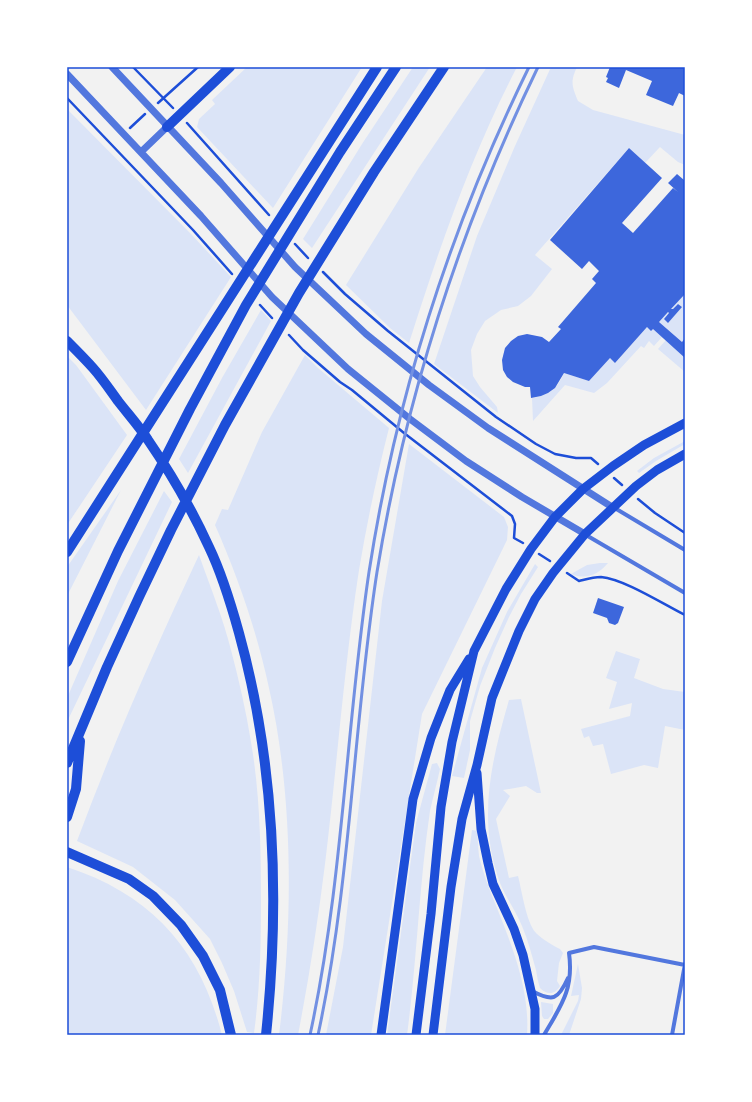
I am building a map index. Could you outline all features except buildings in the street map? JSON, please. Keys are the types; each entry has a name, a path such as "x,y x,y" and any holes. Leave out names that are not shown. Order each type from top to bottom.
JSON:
{"highway":[{"path":"167,127 230,67"},
{"path":"67,552 378,67"},
{"path":"67,662 118,550 190,409 246,305 340,152 396,67"},
{"path":"67,763 107,667 145,584 225,425 298,293 374,172 444,67"},
{"path":"67,341 94,369 148,439 175,482 210,548 231,605 246,658 256,703 264,752 270,813 273,928 271,980 266,1035"},
{"path":"67,817 76,789 80,730"},
{"path":"67,852 129,878 153,896 181,925 203,956 220,990 231,1035"}],"main road":[{"path":"381,1035 413,800 431,738 450,690 474,651 506,589 531,549 555,517 583,489 613,466 644,445 685,423"},
{"path":"433,1035 453,872 462,819 477,766 492,698 518,631 535,599 557,566 585,534 636,486 657,470 685,454"},
{"path":"416,1035 442,807 452,742 474,651"},
{"path":"477,766 481,829 493,884 514,929 523,955 535,1009 535,1035"}],"street":[{"path":"112,67 221,183 295,267 366,334 429,385 488,428 612,507 685,550"},
{"path":"67,74 201,216 272,297 348,369 410,419 466,461 555,517 685,593"},
{"path":"141,152 167,127"},
{"path":"544,1035 563,1003 569,983 569,953 594,947 685,965 672,1035"},
{"path":"532,991 547,998 559,995 570,972"}],"path":[{"path":"133,67 163,97 270,216"},
{"path":"112,145 163,97 198,67"},
{"path":"67,98 194,230 236,278"},
{"path":"295,243 311,260"},
{"path":"322,271 345,294 388,331 496,417 546,450 555,454 576,458 591,458"},
{"path":"257,301 272,318"},
{"path":"288,334 303,350 340,382 512,516 515,524 514,538 580,580 592,577 610,579 626,585 685,615"},
{"path":"655,513 685,533"}],"shaded area":[{"path":"247,67 362,67 273,208 197,127 199,119 215,104 212,100"},
{"path":"413,67 430,67 312,248 303,239 362,144"},
{"path":"487,67 517,67 485,134 457,203 409,343 390,328 346,285 418,169"},
{"path":"551,67 577,67 573,77 573,88 578,101 593,110 685,135 685,165 678,162 660,147 645,163 629,148 535,255 552,269 531,296 518,306 501,310 485,321 477,334 471,350 473,376 497,407 498,413 434,364 477,236 515,146"},
{"path":"67,109 191,234 231,277 146,410 67,305"},
{"path":"685,294 685,338 682,342 659,322 668,312 669,313 682,307 678,304 671,309"},
{"path":"261,310 271,321 188,473 179,459 222,378"},
{"path":"647,327 653,329 662,337 654,346 649,341 644,348 641,346 607,383 594,393 565,385 533,421 532,398 544,395 556,387 564,373 589,381 610,358 615,363"},
{"path":"666,340 685,358 685,372 658,349"},
{"path":"305,355 318,368 389,428 372,499 359,570 349,643 322,885 302,1014 298,1035 279,1035 284,992 289,905 287,817 283,773 277,730 259,646 239,585 215,525 222,509 228,510 262,432"},
{"path":"67,356 76,365 127,435 67,525"},
{"path":"685,441 685,444 639,473 637,471 654,458"},
{"path":"409,444 504,517 508,527 507,540 422,714 371,1035 326,1035 343,947 382,601"},
{"path":"121,490 67,596 67,567"},
{"path":"164,491 172,502 67,722 67,698 118,581"},
{"path":"199,555 228,638 247,719 254,762 260,842 261,918 259,984 254,1033 247,1032 234,991 210,939 175,900 133,867 77,841 135,697"},
{"path":"608,563 600,571 591,575 576,576 571,574 587,565"},
{"path":"535,564 538,567 509,617 480,686 470,721 470,750 464,778 452,776 482,668 507,612"},
{"path":"616,651 640,659 634,678 663,689 685,692 685,730 665,726 658,768 644,765 611,774 603,744 593,746 589,736 584,738 581,729 630,716 632,703 609,709 617,682 606,678"},
{"path":"521,699 541,793 537,793 526,786 503,790 510,796 496,819 509,878 518,876 527,914 533,928 538,935 560,949 563,953 559,963 557,981 560,986 556,991 551,993 545,992 540,988 530,948 520,920 500,883 493,860 489,837 489,791 497,746 509,700"},
{"path":"437,763 440,769 430,811 426,839 407,1035 387,1035 416,823 432,764"},
{"path":"472,830 477,831 479,856 489,889 509,939 519,970 526,1002 527,1035 445,1035"},
{"path":"67,867 97,879 124,893 148,910 168,929 186,951 200,976 213,1004 222,1035 67,1035"},
{"path":"578,964 582,988 581,999 569,1035 561,1035 578,1001 579,995 571,996"},
{"path":"541,1002 553,1004 553,1013 548,1019 544,1019 542,1016"}],"railway":[{"path":"310,1035 330,920 361,630 369,572 380,507 394,442 411,377 451,251 475,188 529,67"},
{"path":"318,1035 338,920 362,688 377,572 403,441 420,377 460,251 484,189 538,67"}]}
